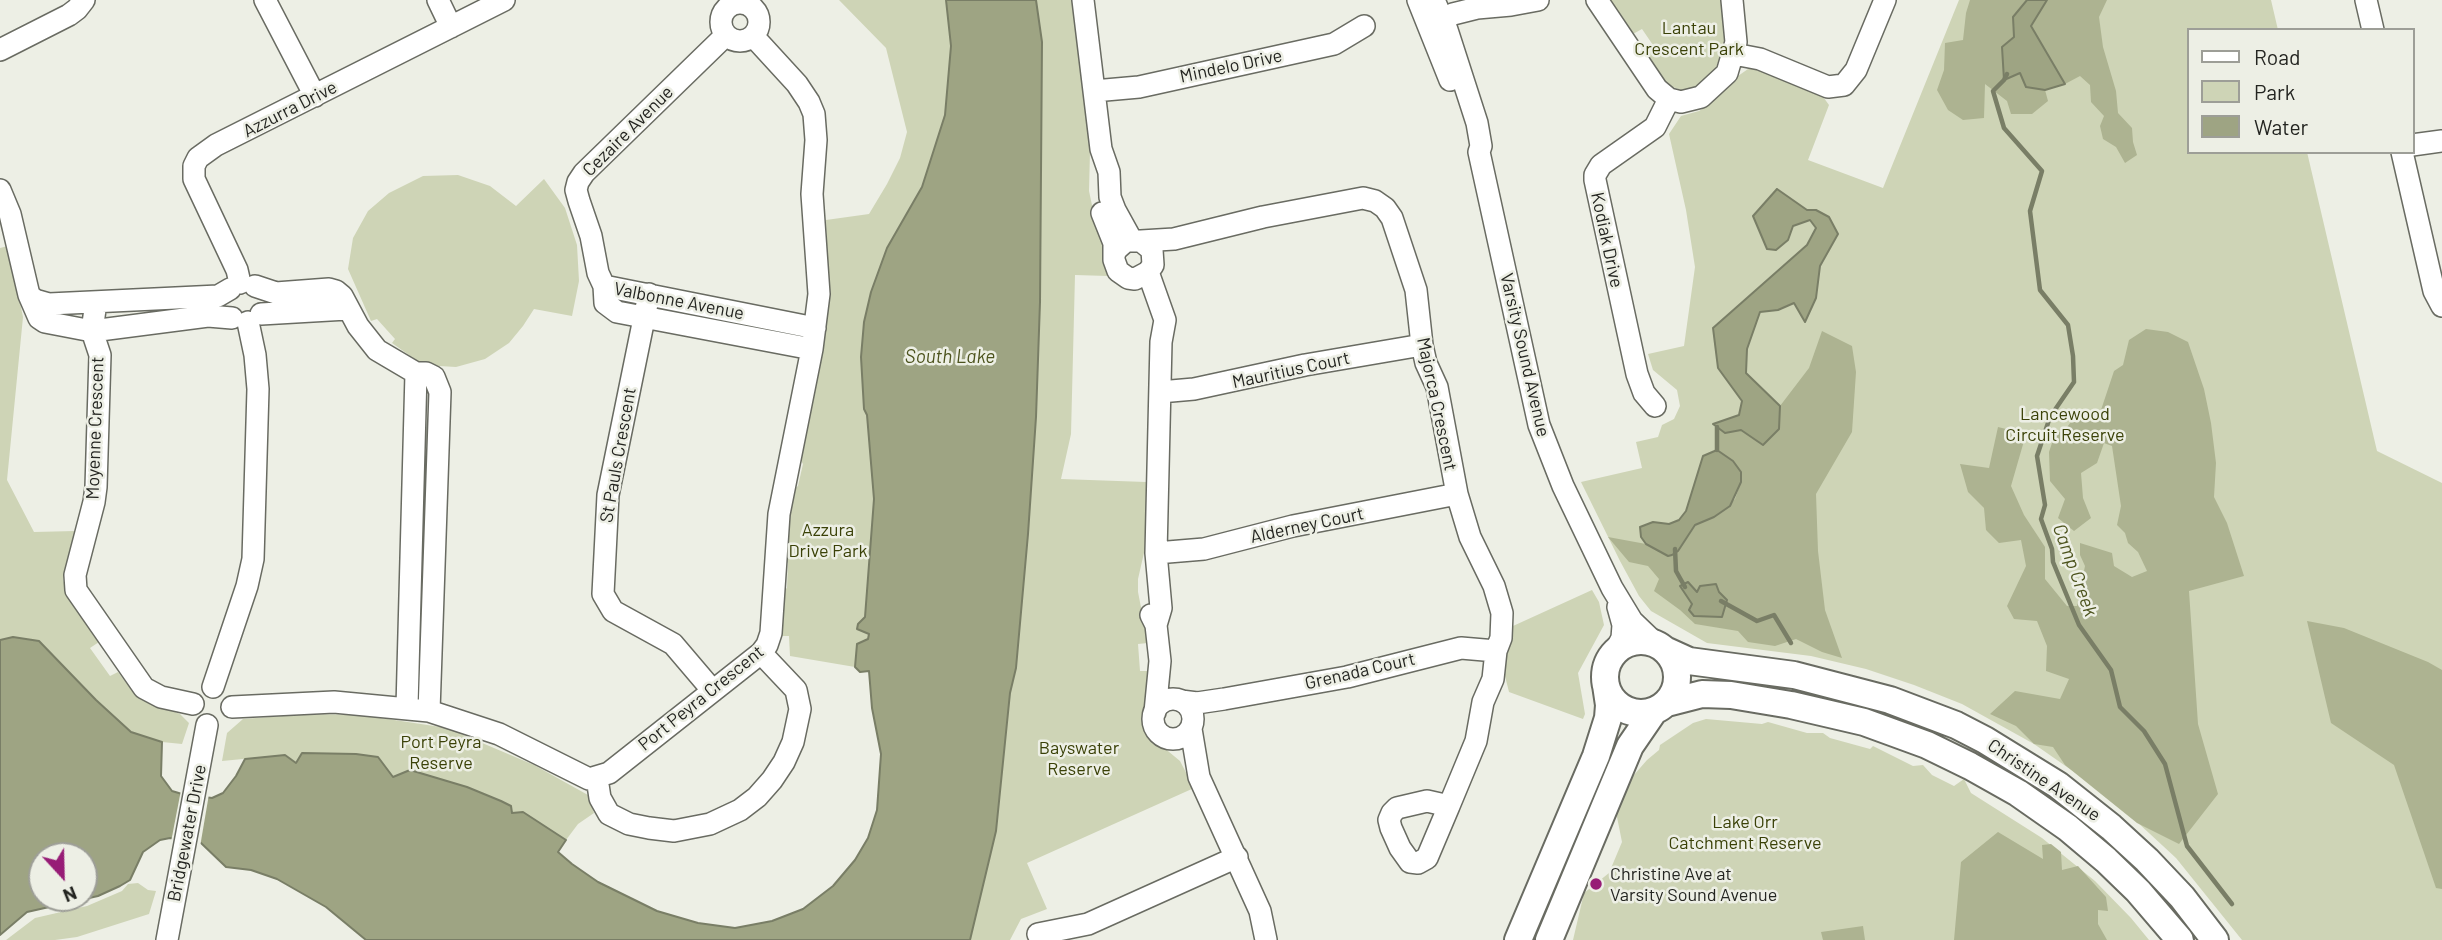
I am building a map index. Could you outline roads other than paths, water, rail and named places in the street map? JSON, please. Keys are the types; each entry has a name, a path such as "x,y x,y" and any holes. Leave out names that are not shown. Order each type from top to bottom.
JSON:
{"main road":[{"path":"1518,940 1596,756 1608,718 1605,673 1608,662 1615,652 1634,642 1645,641 1661,647 1674,659 1678,680 1675,691 1630,746 1549,940"},
{"name":"Christine Avenue","path":"1661,647 1689,661 1794,675 1890,700 1956,725 1985,740 2057,785 2111,827 2182,897 2215,940"},
{"path":"1606,685 1619,706 1630,712 1642,713 1661,707"},
{"name":"Christine Avenue","path":"1661,707 1702,694 1791,705 1864,722 1948,755 2018,793 2067,828 2106,860 2180,940"}],"street":[{"path":"0,50 69,15 84,0"},
{"path":"265,0 314,96"},
{"path":"438,0 452,27"},
{"name":"Azzurra Drive","path":"242,286 194,179 194,166 205,151 504,0"},
{"path":"1083,0 1101,149 1109,172 1110,197 1140,258 1165,320 1161,342 1156,553 1161,608 1156,625 1160,661 1154,718 1157,730 1199,777 1260,911 1266,940"},
{"name":"Varsity Sound Avenue","path":"1418,0 1440,27"},
{"name":"Varsity Sound Avenue","path":"1434,0 1473,147 1479,152 1539,425 1563,486 1612,588 1632,621 1661,647"},
{"path":"1440,27 1453,14 1538,0"},
{"path":"1597,0 1657,89 1670,99 1686,102 1701,97 1727,72 1734,54 1736,33 1732,0"},
{"path":"1734,54 1760,59 1828,87 1844,85 1856,70 1885,0"},
{"path":"2366,0 2373,28"},
{"path":"724,4 758,4 758,29 753,36 740,41 726,35 721,21 724,4"},
{"name":"Mindelo Drive","path":"1094,91 1139,87 1334,44 1364,26"},
{"name":"Cezaire Avenue","path":"604,286 579,201 578,181 583,173 726,35"},
{"name":"Port Peyra Crescent","path":"597,778 609,772 761,653 771,633 779,514 813,339 819,293 812,194 816,140 814,114 809,102 797,84 753,36"},
{"name":"Kodiak Drive","path":"1656,406 1644,393 1637,374 1595,190 1595,174 1607,160 1655,127 1670,99"},
{"path":"2414,145 2442,141"},
{"path":"1101,149 1097,200 1114,243 1114,254 1121,244 1140,258"},
{"path":"2402,154 2434,291 2442,306"},
{"path":"0,190 10,214 29,295 39,318 45,322 92,331 208,316 247,318 347,309"},
{"name":"Majorca Crescent","path":"1140,258 1174,239 1348,200 1363,198 1375,201 1385,208 1392,218 1409,267 1419,308 1422,345 1426,363 1437,387 1457,494 1471,537 1494,586 1502,613 1501,638 1496,651 1493,679 1483,702 1476,741 1450,806"},
{"path":"242,286 264,298 264,305 247,318"},
{"path":"242,286 226,295 225,307 247,318"},
{"path":"29,295 41,303 49,304 218,296 242,286 276,293 329,289 341,296 367,340 377,350 416,373 434,377 440,392 429,711"},
{"name":"Valbonne Avenue","path":"604,286 649,294 813,339 644,317 610,309 605,303 604,286"},
{"name":"St Pauls Crescent","path":"649,294 608,495 603,594 612,611 673,643 713,691"},
{"name":"Moyenne Crescent","path":"96,302 92,331 100,355 96,487 75,575 76,590 144,688 161,698 193,704"},
{"path":"213,687 247,586 253,559 258,389 255,355 247,318"},
{"name":"Mauritius Court","path":"1160,392 1194,389 1305,365 1422,345"},
{"path":"407,708 416,373"},
{"name":"Alderney Court","path":"1156,553 1204,549 1293,526 1457,494"},
{"path":"413,519 435,521"},
{"name":"Varsity Sound Avenue","path":"1612,588 1623,625 1622,638 1615,652"},
{"name":"Grenada Court","path":"1177,700 1197,703 1347,677 1461,648 1496,651"},
{"path":"232,707 334,702 429,711 499,733 583,777 597,778 603,806 609,814 629,824 674,831 692,829 740,810 757,797 772,780 789,752 799,720 799,699 796,690 761,653"},
{"path":"1160,661 1177,700"},
{"path":"213,687 227,693 232,707 225,721 219,725 208,725 196,717 193,704 199,692 213,687"},
{"name":"Grenada Court","path":"1191,727 1204,712 1224,699"},
{"path":"1155,712 1162,703 1177,700 1186,704 1193,714 1191,727 1199,777"},
{"name":"Bridgewater Drive","path":"167,940 208,725"},
{"path":"1166,737 1182,737 1191,727"},
{"path":"1038,934 1087,925 1237,856"},
{"path":"1260,911 1281,940"}],"water":[{"name":"South Lake","path":"946,0 1036,0 1042,42 1040,302 1028,534 1016,668 1010,693 996,831 970,940 366,940 326,907 277,879 251,870 226,867 201,843 170,838 160,840 143,852 130,880 98,896 98,842 28,842 28,912 0,935 0,640 13,637 39,641 131,732 162,742 161,776 172,791 212,798 223,793 245,759 285,755 296,763 302,753 378,757 393,777 410,770 467,787 501,801 511,806 512,813 523,812 566,840 558,852 598,882 657,911 698,923 735,928 772,921 803,909 833,886 855,860 868,838 877,810 881,754 872,708 869,671 860,672 855,667 857,644 868,639 869,634 857,629 865,617 874,499 861,357 864,322 871,292 887,248 922,187 945,115 951,46"},
{"path":"2027,0 2047,0 2031,26 2065,84 2045,90 2026,87 2020,73 2004,80 2002,47 2014,37 2013,17"},
{"path":"1777,189 1807,210 1816,210 1829,217 1838,234 1820,266 1816,298 1805,322 1794,303 1778,310 1760,312 1747,349 1746,373 1780,406 1779,429 1763,445 1741,430 1725,433 1713,424 1739,415 1742,401 1718,368 1713,328 1807,245 1816,228 1810,220 1793,226 1788,240 1776,250 1767,249 1753,216"},
{"path":"1717,450 1733,461 1741,472 1741,482 1730,506 1695,525 1678,551 1672,555 1668,556 1646,544 1641,537 1640,527 1653,522 1669,524 1679,520 1686,511 1703,456"},
{"path":"1688,582 1697,592 1700,586 1716,584 1727,600 1722,617 1694,616 1689,610 1692,604 1680,586"}],"waterway":[{"name":"Camp Creek","path":"2007,74 1993,91 2004,128 2042,171 2030,211 2040,290 2068,325 2073,356 2074,382 2050,417 2037,456 2045,505 2041,519 2052,549 2053,562 2079,625 2111,670 2120,707 2144,731 2165,764 2187,846 2232,904"},
{"path":"1717,427 1717,450"},
{"path":"1675,549 1676,571 1685,587"},
{"path":"1721,601 1757,621 1774,615 1791,643"}],"place":[{"name":"Christine Ave at Varsity Sound Avenue","path":"1596,884"}],"park label":[{"name":"Lantau Crescent Park","path":"1689,38"},
{"name":"Lancewood Circuit Reserve","path":"2065,424"},
{"name":"Azzura Drive Park","path":"828,540"},
{"name":"Port Peyra Reserve","path":"441,752"},
{"name":"Bayswater Reserve","path":"1079,758"},
{"name":"Lake Orr Catchment Reserve","path":"1745,832"}]}
